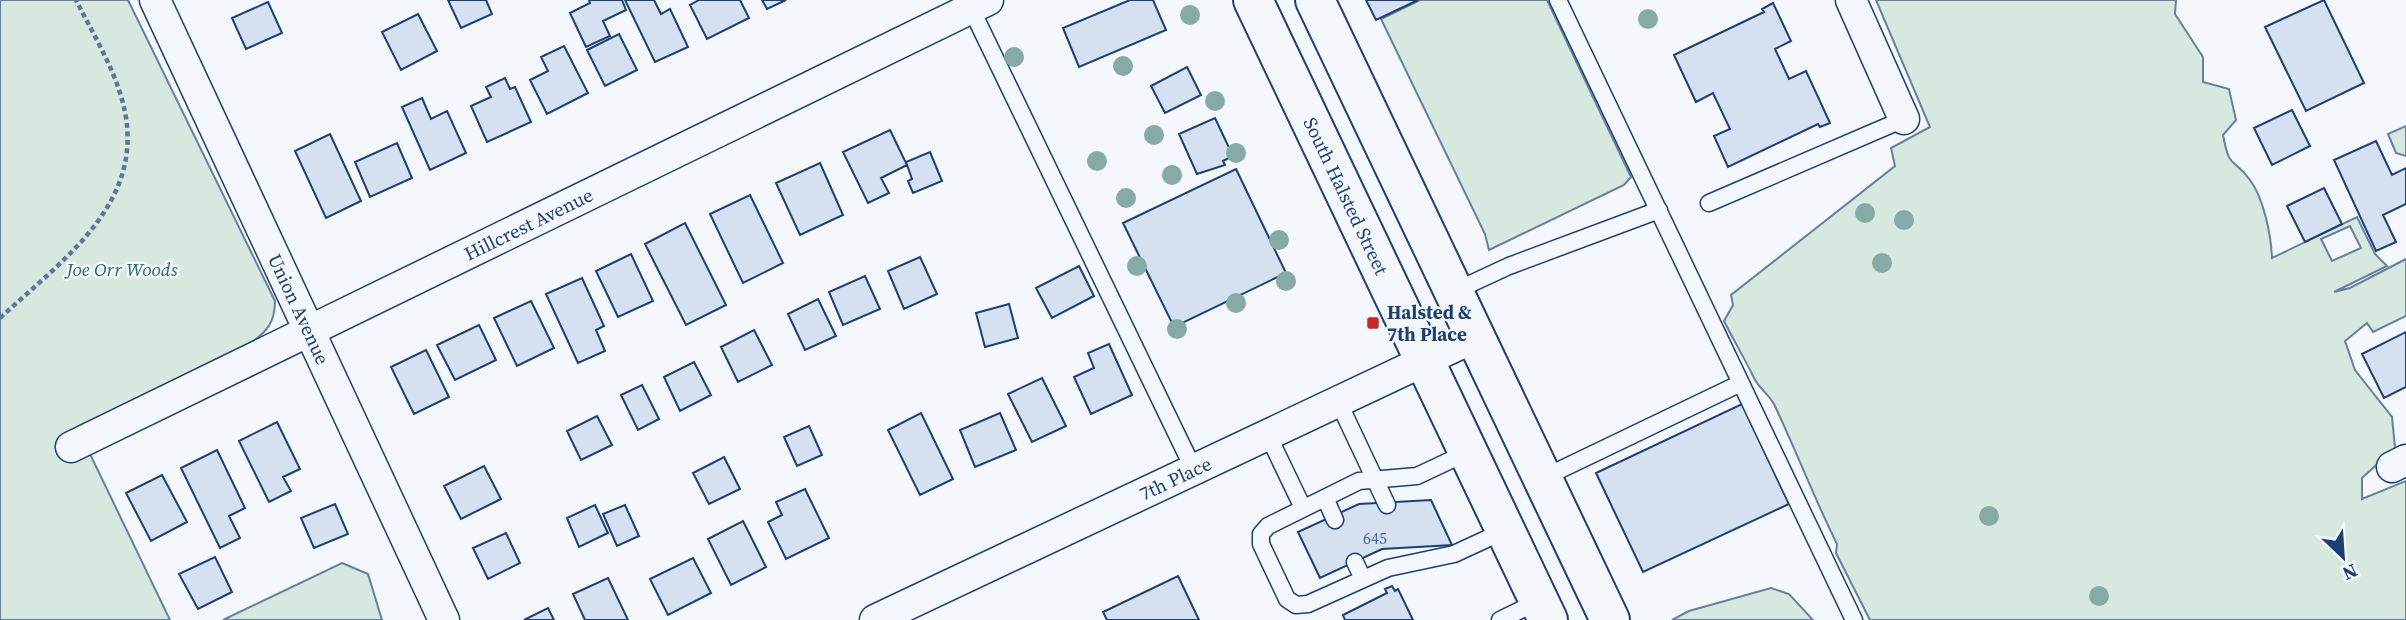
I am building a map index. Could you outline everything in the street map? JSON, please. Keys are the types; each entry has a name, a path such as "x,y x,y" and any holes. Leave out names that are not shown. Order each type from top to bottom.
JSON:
{"main road":[{"name":"South Halsted Street","path":"1252,0 1544,610"},
{"path":"1315,0 1610,620"}],"street":[{"name":"Union Avenue","path":"155,0 311,329 444,620"},
{"path":"1851,0 1904,119"},
{"name":"Hillcrest Avenue","path":"71,447 975,3"},
{"name":"7th Place","path":"876,620 1477,336"}],"lane":[{"path":"1558,0 1854,620"},
{"path":"975,3 1194,470"},
{"path":"1709,203 1904,119"},
{"path":"1455,291 1509,265 1658,210"},
{"path":"1543,478 1741,383"},
{"path":"1338,401 1387,505"},
{"path":"1268,435 1303,509"},
{"path":"1468,452 1417,475 1359,481 1268,526 1261,534 1261,544 1287,599 1296,605 1308,604 1411,556 1454,554 1506,530"},
{"path":"1325,498 1335,520"},
{"path":"1355,562 1363,579"},
{"path":"1500,620 1544,610"}],"path":[{"path":"0,318 90,234 114,199 123,178 128,147 121,94 76,0"}],"green space":[{"name":"Joe Orr Woods","path":"0,0 128,0 275,301 269,326 250,344 77,427 170,620 0,620"},
{"path":"1420,0 1547,0 1631,177 1624,185 1489,250 1485,234 1381,19"},
{"path":"1876,0 2176,0 2175,14 2203,57 2203,82 2229,89 2236,120 2223,135 2225,147 2230,159 2250,180 2259,197 2268,228 2272,258 2357,217 2375,254 2387,266 2334,292 2350,288 2406,259 2406,316 2373,332 2367,323 2345,341 2355,370 2392,417 2395,448 2362,478 2362,499 2406,481 2406,620 1870,620 1836,553 1837,544 1774,404 1756,382 1724,321 1733,305 1731,295 1895,166 1891,148 1930,127","holes":["2350,226 2361,248 2332,261 2321,239"]},
{"path":"2406,126 2406,156 2396,153 2388,134"},
{"path":"342,563 368,574 382,620 223,620"},
{"path":"1771,588 1789,594 1813,620 1672,620 1689,611"}],"building":[{"path":"448,0 486,0 492,14 461,28"},
{"path":"589,0 622,0 626,10 603,21 610,36 586,47 570,13 590,3"},
{"path":"625,0 654,0 661,14 670,9 688,47 655,62"},
{"path":"699,0 740,0 749,18 707,39 690,5"},
{"path":"762,0 786,0 767,9"},
{"path":"1130,0 1153,0 1166,30 1079,67 1063,28"},
{"path":"1366,0 1418,0 1376,20"},
{"path":"2324,0 2364,83 2306,111 2265,27"},
{"path":"268,2 282,33 246,49 232,18"},
{"path":"1773,3 1791,41 1775,49 1789,79 1806,71 1830,123 1820,127 1818,124 1728,167 1714,136 1730,129 1713,93 1696,102 1674,55 1764,12 1762,9"},
{"path":"418,14 437,51 401,70 382,32"},
{"path":"619,34 637,70 605,86 587,50"},
{"path":"564,46 588,93 547,114 530,80 548,71 541,57"},
{"path":"1187,67 1201,95 1165,113 1151,86"},
{"path":"505,78 510,89 515,87 531,122 487,142 471,106 491,97 486,87"},
{"path":"422,98 431,119 447,111 466,153 430,170 402,107"},
{"path":"2292,110 2310,146 2272,165 2254,128"},
{"path":"1215,118 1233,156 1223,161 1225,165 1197,174 1179,134"},
{"path":"890,130 907,165 881,178 889,193 868,203 843,152"},
{"path":"330,134 361,201 326,218 295,151"},
{"path":"2376,141 2392,175 2406,168 2406,204 2383,215 2396,242 2376,251 2334,160"},
{"path":"397,143 412,178 370,197 355,162"},
{"path":"930,152 942,181 913,193 908,181 912,179 906,162"},
{"path":"820,163 843,215 800,235 776,183"},
{"path":"1236,169 1286,273 1174,327 1123,223"},
{"path":"2324,188 2342,224 2305,242 2287,206"},
{"path":"750,195 783,263 743,283 710,214"},
{"path":"685,223 726,305 686,325 645,244"},
{"path":"631,254 653,301 618,317 596,271"},
{"path":"920,257 937,294 904,309 888,271"},
{"path":"1079,266 1094,296 1052,318 1036,288"},
{"path":"865,276 880,309 843,325 829,292"},
{"path":"582,278 604,326 596,330 605,351 578,363 546,294"},
{"path":"818,299 836,336 805,350 788,314"},
{"path":"531,301 554,348 517,366 494,318"},
{"path":"1009,304 1018,338 985,347 976,313"},
{"path":"479,325 496,360 455,380 437,345"},
{"path":"754,330 772,365 738,382 721,347"},
{"path":"2406,332 2406,387 2384,398 2362,354"},
{"path":"1109,344 1132,395 1091,414 1074,377 1094,368 1088,353"},
{"path":"426,350 449,397 414,414 391,367"},
{"path":"694,362 711,395 680,411 664,377"},
{"path":"1042,378 1066,426 1032,442 1008,394"},
{"path":"642,385 659,419 638,430 621,395"},
{"path":"1742,404 1789,504 1643,572 1596,473"},
{"path":"921,413 953,479 920,495 888,430"},
{"path":"1000,413 1016,450 975,467 960,430"},
{"path":"597,416 612,445 581,460 567,431"},
{"path":"277,422 300,469 283,477 291,491 269,502 239,441"},
{"path":"809,426 822,455 797,466 784,437"},
{"path":"217,450 245,508 229,516 240,538 220,548 181,468"},
{"path":"724,457 740,489 709,504 693,473"},
{"path":"484,466 501,499 461,519 444,486"},
{"path":"162,475 187,522 151,541 126,493"},
{"path":"805,489 829,538 786,559 768,522 782,515 776,502"},
{"path":"1431,500 1452,545 1382,549 1320,578 1298,532 1359,504"},
{"path":"335,504 348,534 314,548 301,518"},
{"path":"595,505 608,533 579,547 567,518"},
{"path":"625,505 639,536 617,546 603,514"},
{"path":"743,521 766,567 731,585 708,539"},
{"path":"506,533 520,563 488,579 473,548"},
{"path":"215,557 232,592 198,609 179,574"},
{"path":"693,558 711,593 668,615 650,579"},
{"path":"1178,576 1199,620 1107,620 1103,612"},
{"path":"608,578 628,620 585,620 573,594"},
{"path":"1392,586 1395,591 1398,589 1413,620 1345,620 1343,615 1387,593 1385,589"},
{"path":"548,608 554,620 524,620"}],"place":[{"name":"Halsted & 7th Place","path":"1373,323"}]}
